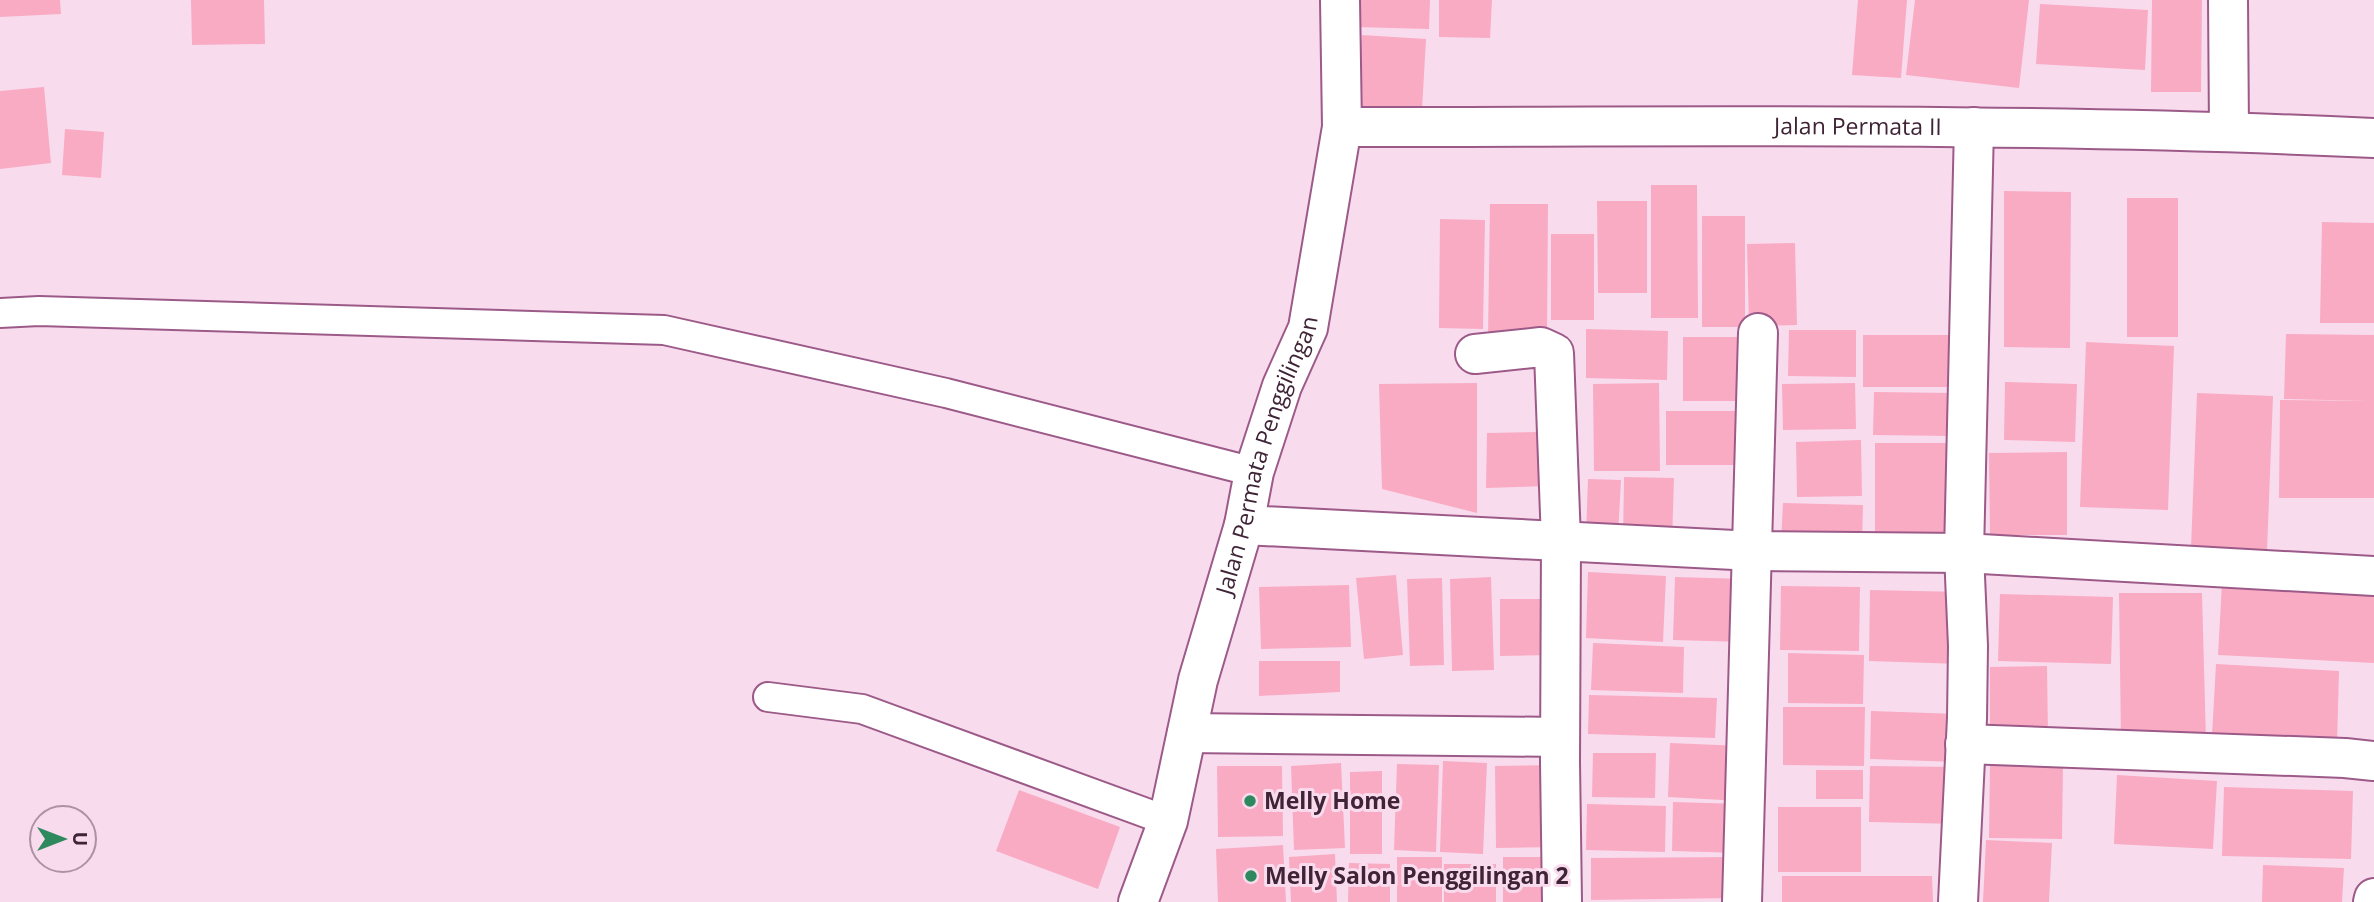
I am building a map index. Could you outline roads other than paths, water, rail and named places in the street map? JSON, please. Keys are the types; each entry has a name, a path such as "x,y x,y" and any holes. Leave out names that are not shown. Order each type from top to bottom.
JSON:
{"street":[{"name":"Jalan Permata Penggilingan","path":"1138,902 1168,821 1198,680 1244,525 1254,472 1282,386 1308,328 1342,127 1340,0"},
{"path":"2228,0 2229,131"},
{"name":"Jalan Permata II","path":"1342,127 1974,127 2229,131 2374,138"},
{"path":"1958,902 1968,718 1964,553 1974,127"},
{"path":"1742,902 1754,551 1758,333"},
{"path":"1475,354 1541,347 1554,353 1562,541 1562,902"},
{"path":"1244,525 1754,551 1964,553 2374,576"},
{"path":"1187,733 1560,737"},
{"path":"1965,744 2374,761"}],"lane":[{"path":"0,313 39,311 664,330 946,393 1254,472"},
{"path":"768,697 862,709 1168,821"}],"place":[{"name":"Melly Home","path":"1250,801"},
{"name":"Melly Salon Penggilingan 2","path":"1251,876"}]}
